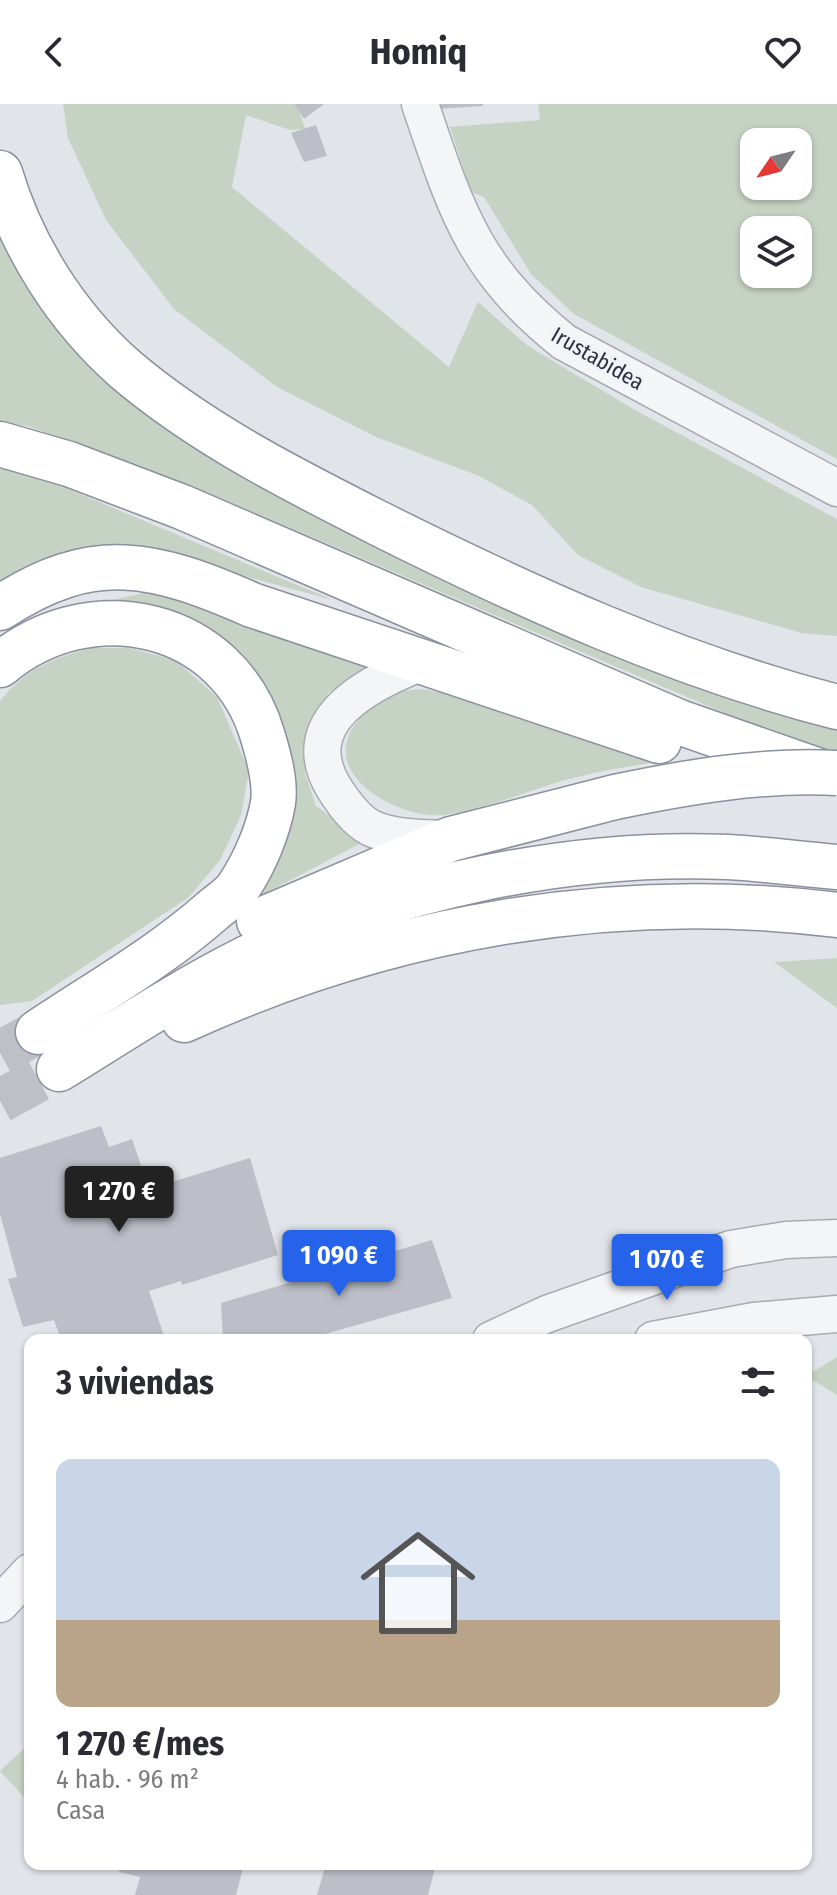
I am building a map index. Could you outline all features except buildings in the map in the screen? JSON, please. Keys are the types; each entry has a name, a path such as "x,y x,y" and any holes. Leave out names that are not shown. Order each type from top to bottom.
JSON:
{"highway":[{"path":"0,173 9,202 38,264 83,326 125,369 227,441 309,488 664,654 767,689 837,707"},
{"path":"0,444 69,464 182,507 679,722 837,775"},
{"path":"0,608 57,578 95,567 143,568 187,577 252,605 672,746 837,790"},
{"path":"545,601 780,667 837,679"},
{"path":"0,665 47,635 81,624 123,623 156,628 193,643 221,667 258,719 270,760 273,800 262,842 237,889 48,1050"},
{"path":"48,1050 271,916 451,839 615,797 721,779 802,771 837,775"},
{"path":"48,1050 312,929 454,885 548,868 647,858 727,857 837,867"},
{"path":"48,1050 106,1055 210,1008 317,967 469,927 544,914 638,905 714,905 837,915"}],"street":[{"name":"Irustabidea","path":"420,104 470,240 502,284 540,323 564,342 837,488"},
{"path":"420,663 383,678 332,716 323,742 326,775 345,806 371,828 408,837 451,839"},
{"path":"504,1334 547,1314 731,1249 786,1240 837,1238"},
{"path":"685,1334 754,1321 837,1314"},
{"path":"0,1604 24,1578"}],"green space":[{"path":"63,104 297,104 305,129 290,130 246,115 232,187 449,367 478,302 528,346 635,410 837,519 837,636 802,633 641,587 578,555 532,505 479,476 376,437 277,387 174,309 106,220 68,138"},
{"path":"538,104 837,104 837,459 574,314 531,274 484,197 471,192 450,127 540,120"},
{"path":"0,220 36,299 115,391 228,469 411,565 598,643 837,726 837,761 218,497 28,426 0,422"},
{"path":"0,468 37,476 333,600 144,549 0,592"},
{"path":"156,590 377,661 328,693 307,738 305,773 316,806 365,841 249,902 285,753 166,612 33,619"},
{"path":"91,648 129,648 175,660 217,697 249,771 241,815 220,860 189,897 32,1001 0,1005 0,701 29,673 64,656"},
{"path":"424,689 479,701 661,761 577,777 462,812 430,815 411,811 373,794 359,781 349,766 346,750 351,732 378,701 394,692"},
{"path":"837,958 837,1008 774,962"},
{"path":"837,1357 837,1395 812,1380 812,1372"},
{"path":"24,1749 24,1797 0,1771"}],"tunnel":[{"path":"0,1053 38,1032"},
{"path":"0,1101 59,1069"}]}
